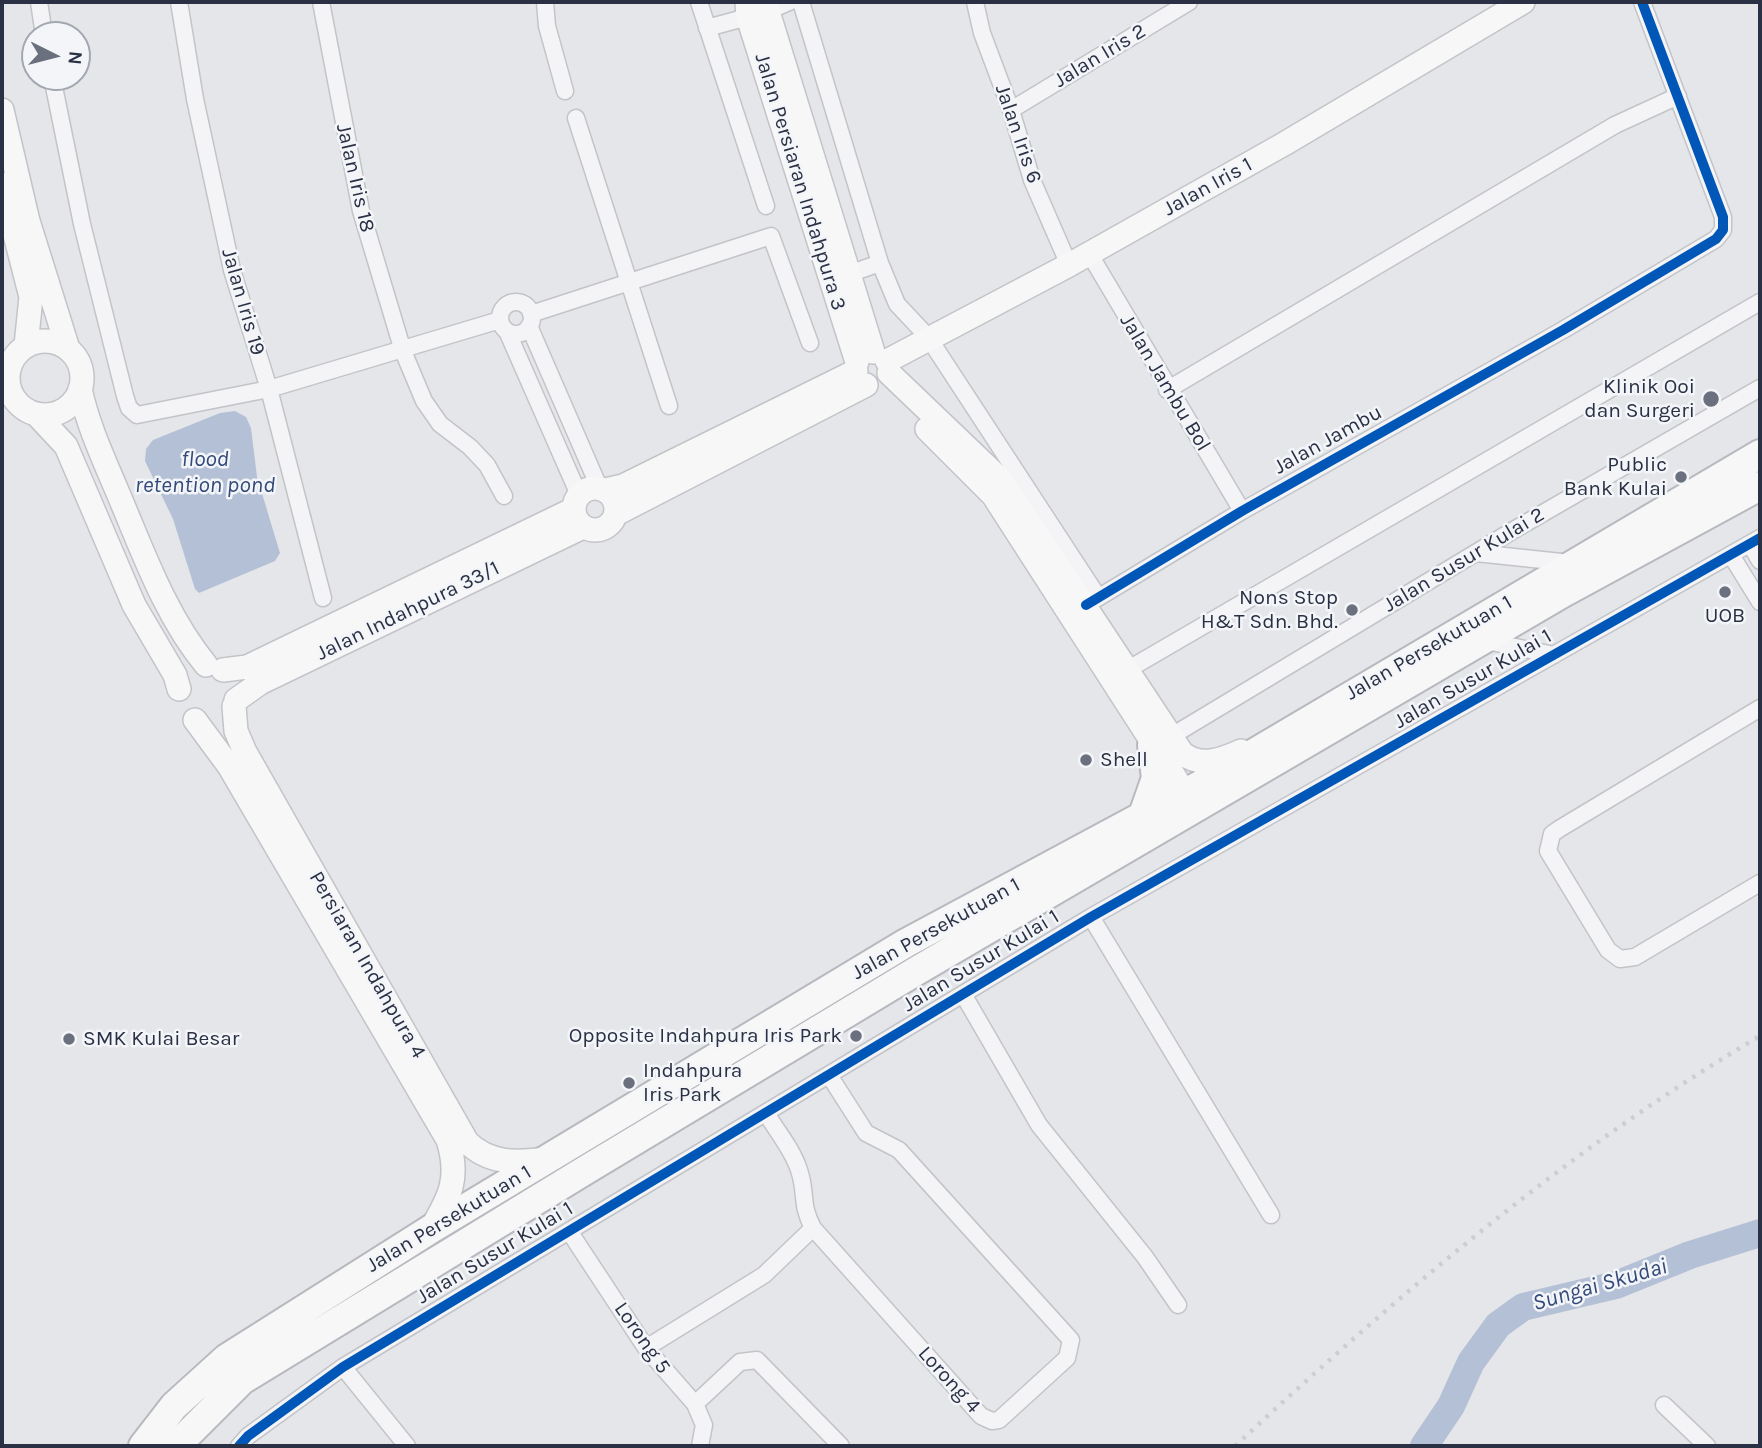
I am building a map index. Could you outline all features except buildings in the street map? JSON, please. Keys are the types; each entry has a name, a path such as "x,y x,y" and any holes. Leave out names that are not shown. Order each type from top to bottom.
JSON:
{"highway":[{"name":"Jalan Persekutuan 1","path":"143,1446 174,1406 227,1358 431,1229 906,943 1143,814 1197,797 1277,737 1760,454"},
{"name":"Jalan Persekutuan 1","path":"176,1446 242,1380 887,989 1197,797 1482,640 1578,583 1760,486"},
{"path":"1143,814 1156,778 1161,741"}],"street":[{"path":"39,2 42,21"},
{"name":"Jalan Iris 19","path":"179,2 195,99 232,270 269,389 323,598"},
{"name":"Jalan Iris 18","path":"321,2 361,211 403,351 429,409 440,424 470,447 487,465 504,496"},
{"path":"545,2 547,26 565,91"},
{"path":"699,2 766,206"},
{"path":"707,28 756,8 789,2"},
{"path":"801,2 880,264 897,304 928,337 1092,601 1161,741 1190,760 1204,762 1277,737"},
{"name":"Jalan Iris 6","path":"975,2 982,33 1011,110 1032,180 1079,259"},
{"name":"Jalan Iris 2","path":"1011,110 1189,2"},
{"name":"Jalan Iris 1","path":"873,370 928,337 1079,259 1296,137 1523,2"},
{"path":"1167,390 1615,125 1678,96 1642,2"},
{"name":"Jalan Persiaran Indahpura 3","path":"756,8 839,277 873,370"},
{"path":"55,91 82,224 129,408 137,415 269,389 503,326 516,333 530,320 631,281 771,236 810,343"},
{"name":"Jalan Jambu","path":"1092,601 1242,511 1716,239 1723,230 1723,217 1678,96"},
{"path":"2,110 28,221 68,349 80,367 80,389 63,411 37,415 8,403 5,375 17,353 26,346 47,341 68,349"},
{"path":"576,118 631,281 669,406"},
{"path":"2,184 31,297 26,346"},
{"name":"Jalan Jambu Bol","path":"1079,259 1167,390 1242,511"},
{"path":"839,277 880,264"},
{"path":"1127,670 1760,302"},
{"path":"588,502 556,391 525,305 511,303 503,308 503,326 535,397 588,502 603,529 616,514 873,370"},
{"path":"873,370 1002,481 1092,601"},
{"path":"873,370 993,495 1197,797"},
{"name":"Jalan Indahpura 33/1","path":"215,668 247,667 588,502 873,370"},
{"name":"Jalan Susur Kulai 2","path":"1161,741 1760,388"},
{"name":"Persiaran Indahpura 4","path":"80,389 87,419 135,534 176,621 215,668 233,681 236,732 245,752 467,1142 489,1158 512,1162 550,1158"},
{"name":"Persiaran Indahpura 4","path":"37,415 66,446 134,605 175,675 184,711 195,720 223,756 448,1140 453,1163 452,1186 450,1196 431,1229"},
{"path":"588,502 615,501 616,514"},
{"name":"Jalan Indahpura 33/1","path":"235,704 260,682 588,502"},
{"path":"1755,541 1760,561"},
{"name":"Jalan Susur Kulai 1","path":"239,1446 248,1436 343,1367 1091,917 1755,541"},
{"path":"1476,553 1574,564"},
{"path":"1731,555 1760,602"},
{"path":"1482,640 1554,655"},
{"path":"179,690 192,670 215,668"},
{"path":"195,720 215,723 226,717 235,704"},
{"path":"1760,708 1559,829 1552,834 1548,851 1608,950 1620,959 1635,957 1760,883"},
{"path":"1091,917 1271,1215"},
{"path":"963,994 1039,1125 1145,1257 1178,1305"},
{"name":"Lorong 4","path":"765,1113 798,1166 803,1182 803,1206 813,1228 986,1420 999,1420 1004,1417 1070,1352 1071,1340 1068,1334 900,1150 866,1133 828,1075"},
{"path":"646,1348 764,1275 813,1228"},
{"name":"Lorong 5","path":"569,1231 646,1348 695,1404 704,1425 700,1446"},
{"path":"695,1404 740,1362 757,1360 841,1446"},
{"path":"343,1367 407,1446"},
{"path":"1664,1405 1707,1446"}],"water":[{"name":"flood retention pond","path":"235,411 246,417 251,428 257,477 280,553 275,561 199,593 195,589 173,519 145,461 146,449 153,440 220,413"}],"waterway":[{"name":"Sungai Skudai","path":"1424,1446 1451,1406 1471,1362 1498,1325 1523,1307 1616,1285 1690,1255 1760,1233"}],"railway":[{"path":"1235,1446 1422,1280 1552,1176 1620,1126 1760,1036"}],"cycle path":[{"path":"1086,605 1242,511 1563,330 1716,239 1723,230 1723,217 1642,2"},
{"path":"239,1446 248,1436 343,1367 1091,917 1760,538"}],"place":[{"name":"Klinik Ooi dan Surgeri","path":"1711,399"},
{"name":"Public Bank Kulai","path":"1681,477"},
{"name":"UOB","path":"1725,592"},
{"name":"Nons Stop H&T Sdn. Bhd.","path":"1352,610"},
{"name":"Shell","path":"1086,760"},
{"name":"Opposite Indahpura Iris Park","path":"856,1036"},
{"name":"SMK Kulai Besar","path":"69,1039"},
{"name":"Indahpura Iris Park","path":"629,1083"}]}
